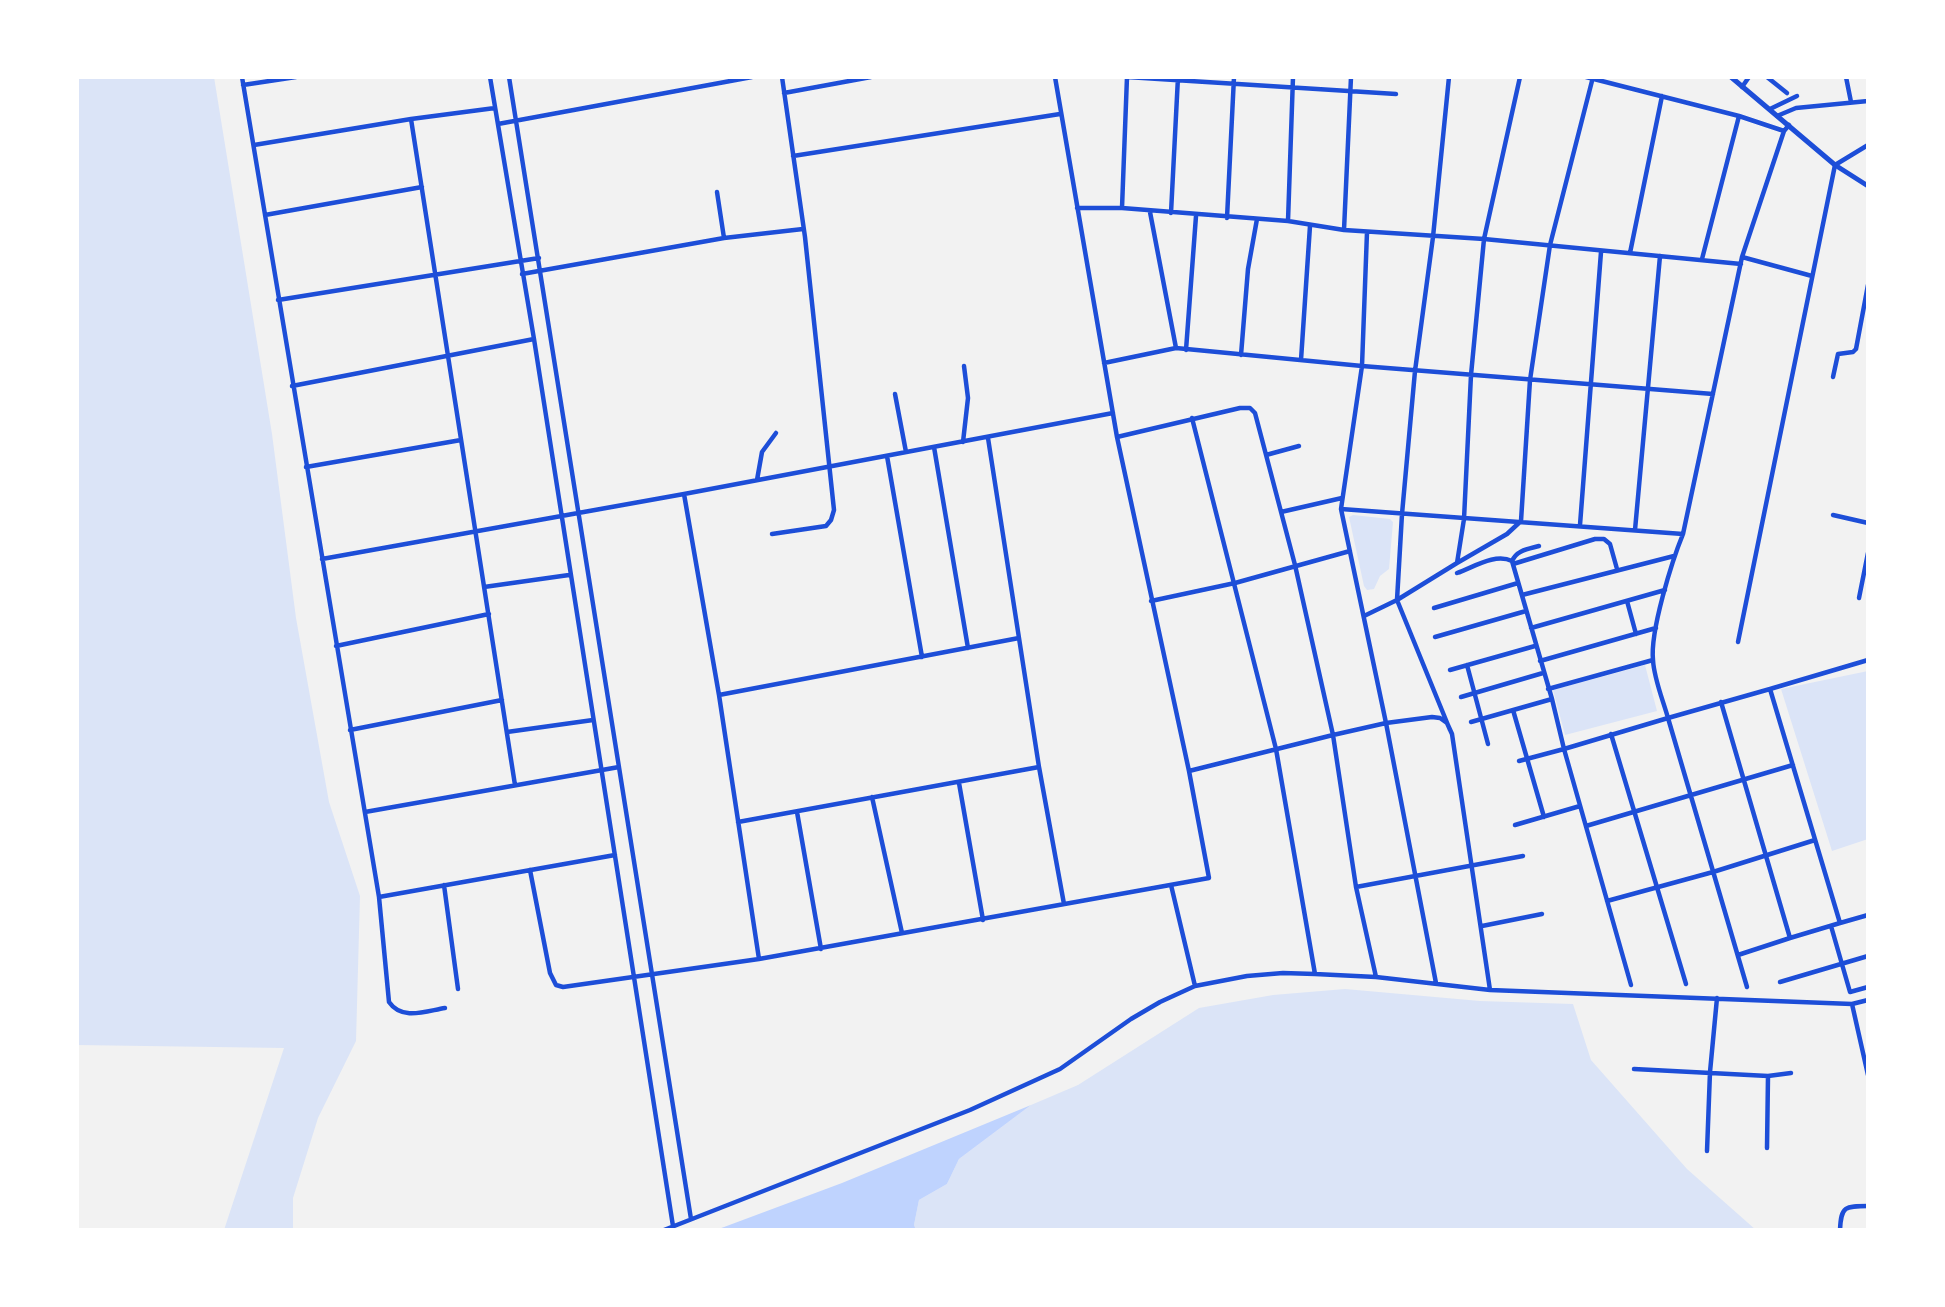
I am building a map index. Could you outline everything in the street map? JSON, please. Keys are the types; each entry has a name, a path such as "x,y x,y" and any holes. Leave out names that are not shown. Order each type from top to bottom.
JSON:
{"street":[{"path":"242,77 379,897 390,1002 395,1010 404,1014 445,1008"},
{"path":"243,85 296,77"},
{"path":"490,77 534,339 673,1226"},
{"path":"509,77 691,1219"},
{"path":"498,124 752,77"},
{"path":"772,534 826,526 834,510 803,229 782,77"},
{"path":"784,93 871,77"},
{"path":"530,870 550,973 556,985 563,987 759,959 1209,878 1189,771 1116,437 1055,77"},
{"path":"1122,208 1127,77 1234,80 1396,94"},
{"path":"1287,221 1293,77"},
{"path":"1344,230 1351,77"},
{"path":"1449,77 1433,237 1415,370 1397,600 1450,730 1473,865 1490,990"},
{"path":"1457,563 1464,519 1471,375 1483,239 1520,77"},
{"path":"1586,77 1739,116 1784,131"},
{"path":"1731,77 1835,165 1868,186"},
{"path":"1742,87 1749,77"},
{"path":"1767,77 1787,93"},
{"path":"1846,77 1851,102"},
{"path":"1364,616 1397,600 1507,534 1521,521 1530,380 1550,245 1593,78"},
{"path":"1171,213 1178,79"},
{"path":"1227,218 1234,80"},
{"path":"1630,253 1662,96"},
{"path":"1770,109 1797,96"},
{"path":"1777,116 1796,108 1868,101"},
{"path":"254,145 495,108"},
{"path":"793,156 1060,114"},
{"path":"1702,259 1739,116"},
{"path":"411,119 515,785"},
{"path":"1747,987 1690,797 1653,660 1656,628 1674,556 1683,534 1741,260 1784,131 1789,125"},
{"path":"1738,642 1835,165 1868,145"},
{"path":"265,215 422,187"},
{"path":"717,192 724,238"},
{"path":"1077,208 1122,208 1196,216 1287,221 1367,232 1550,245 1601,252 1741,260 1812,276"},
{"path":"1149,211 1176,348"},
{"path":"1186,350 1196,216"},
{"path":"1241,355 1248,269 1257,219"},
{"path":"1301,360 1310,226"},
{"path":"522,274 724,238 803,229"},
{"path":"1367,232 1362,366 1341,509 1436,983"},
{"path":"1580,525 1601,252"},
{"path":"1635,531 1660,256"},
{"path":"278,300 538,258"},
{"path":"1833,377 1838,354 1856,349 1868,285"},
{"path":"292,386 534,339"},
{"path":"1104,363 1176,348 1713,394"},
{"path":"963,442 968,398 964,366"},
{"path":"895,394 906,452"},
{"path":"1116,437 1192,418 1250,408 1255,413 1295,565 1333,735 1356,887 1376,977"},
{"path":"322,559 1112,413"},
{"path":"1192,418 1276,749 1315,974"},
{"path":"757,480 762,453 776,433"},
{"path":"988,438 1039,767 1064,904"},
{"path":"306,467 461,440"},
{"path":"1266,454 1299,446"},
{"path":"934,447 968,648"},
{"path":"887,456 922,657"},
{"path":"684,494 719,695 759,959"},
{"path":"1281,512 1342,498"},
{"path":"1341,509 1683,534"},
{"path":"1833,515 1868,523"},
{"path":"1512,563 1604,538 1610,544 1617,569"},
{"path":"1539,546 1514,556 1512,563 1631,985"},
{"path":"1151,601 1235,583 1350,551"},
{"path":"1859,598 1868,553"},
{"path":"1522,596 1674,556"},
{"path":"1457,573 1491,560 1505,558 1512,563"},
{"path":"484,587 569,575"},
{"path":"1434,608 1518,583"},
{"path":"1531,628 1666,590"},
{"path":"1627,601 1636,634"},
{"path":"1435,637 1526,611"},
{"path":"336,646 489,614"},
{"path":"1540,661 1656,628"},
{"path":"719,695 1019,638"},
{"path":"1450,670 1535,646"},
{"path":"1548,689 1653,660"},
{"path":"1519,761 1868,660"},
{"path":"1467,665 1488,744"},
{"path":"1461,697 1543,673"},
{"path":"1770,689 1840,923"},
{"path":"1471,722 1552,699"},
{"path":"351,730 502,700"},
{"path":"1721,702 1790,938"},
{"path":"1513,710 1544,817"},
{"path":"1189,771 1386,723 1432,717 1447,723 1450,730"},
{"path":"507,732 593,720"},
{"path":"1611,734 1686,984"},
{"path":"1586,826 1793,765"},
{"path":"365,812 619,767"},
{"path":"738,822 1039,767"},
{"path":"959,783 983,920"},
{"path":"872,797 902,933"},
{"path":"1516,825 1580,806"},
{"path":"796,811 821,948"},
{"path":"1607,901 1815,840"},
{"path":"379,897 615,855"},
{"path":"1356,887 1523,856"},
{"path":"1171,885 1195,986"},
{"path":"444,886 458,989"},
{"path":"1482,926 1542,914"},
{"path":"1738,955 1868,915"},
{"path":"1831,926 1850,992 1868,987"},
{"path":"1780,982 1868,956"},
{"path":"664,1230 970,1110 1060,1069 1146,1010 1195,986 1247,976 1283,973 1376,977 1490,990 1717,998 1753,1002 1852,1004 1868,1000"},
{"path":"1707,1151 1710,1072 1717,998"},
{"path":"1852,1004 1868,1075"},
{"path":"1634,1069 1768,1076 1791,1073"},
{"path":"1767,1147 1768,1076"},
{"path":"1840,1230 1844,1209 1868,1206"}],"shaded area":[{"path":"77,77 214,77 272,434 296,618 329,802 360,896 356,1041 318,1118 293,1198 293,1230 224,1230 284,1048 77,1045"},
{"path":"1353,515 1390,519 1393,522 1389,569 1380,576 1374,589 1367,590 1364,586 1349,517"},
{"path":"1645,665 1657,711 1565,735 1553,690"},
{"path":"1868,671 1868,839 1832,851 1781,689"},
{"path":"1345,989 1480,1001 1573,1004 1591,1060 1687,1169 1756,1230 916,1230 914,1225 919,1200 947,1184 959,1159 1031,1105 1078,1085 1199,1008 1273,995"}],"water":[{"path":"1031,1105 959,1159 947,1184 919,1200 914,1225 916,1230 716,1230 842,1183"}]}
